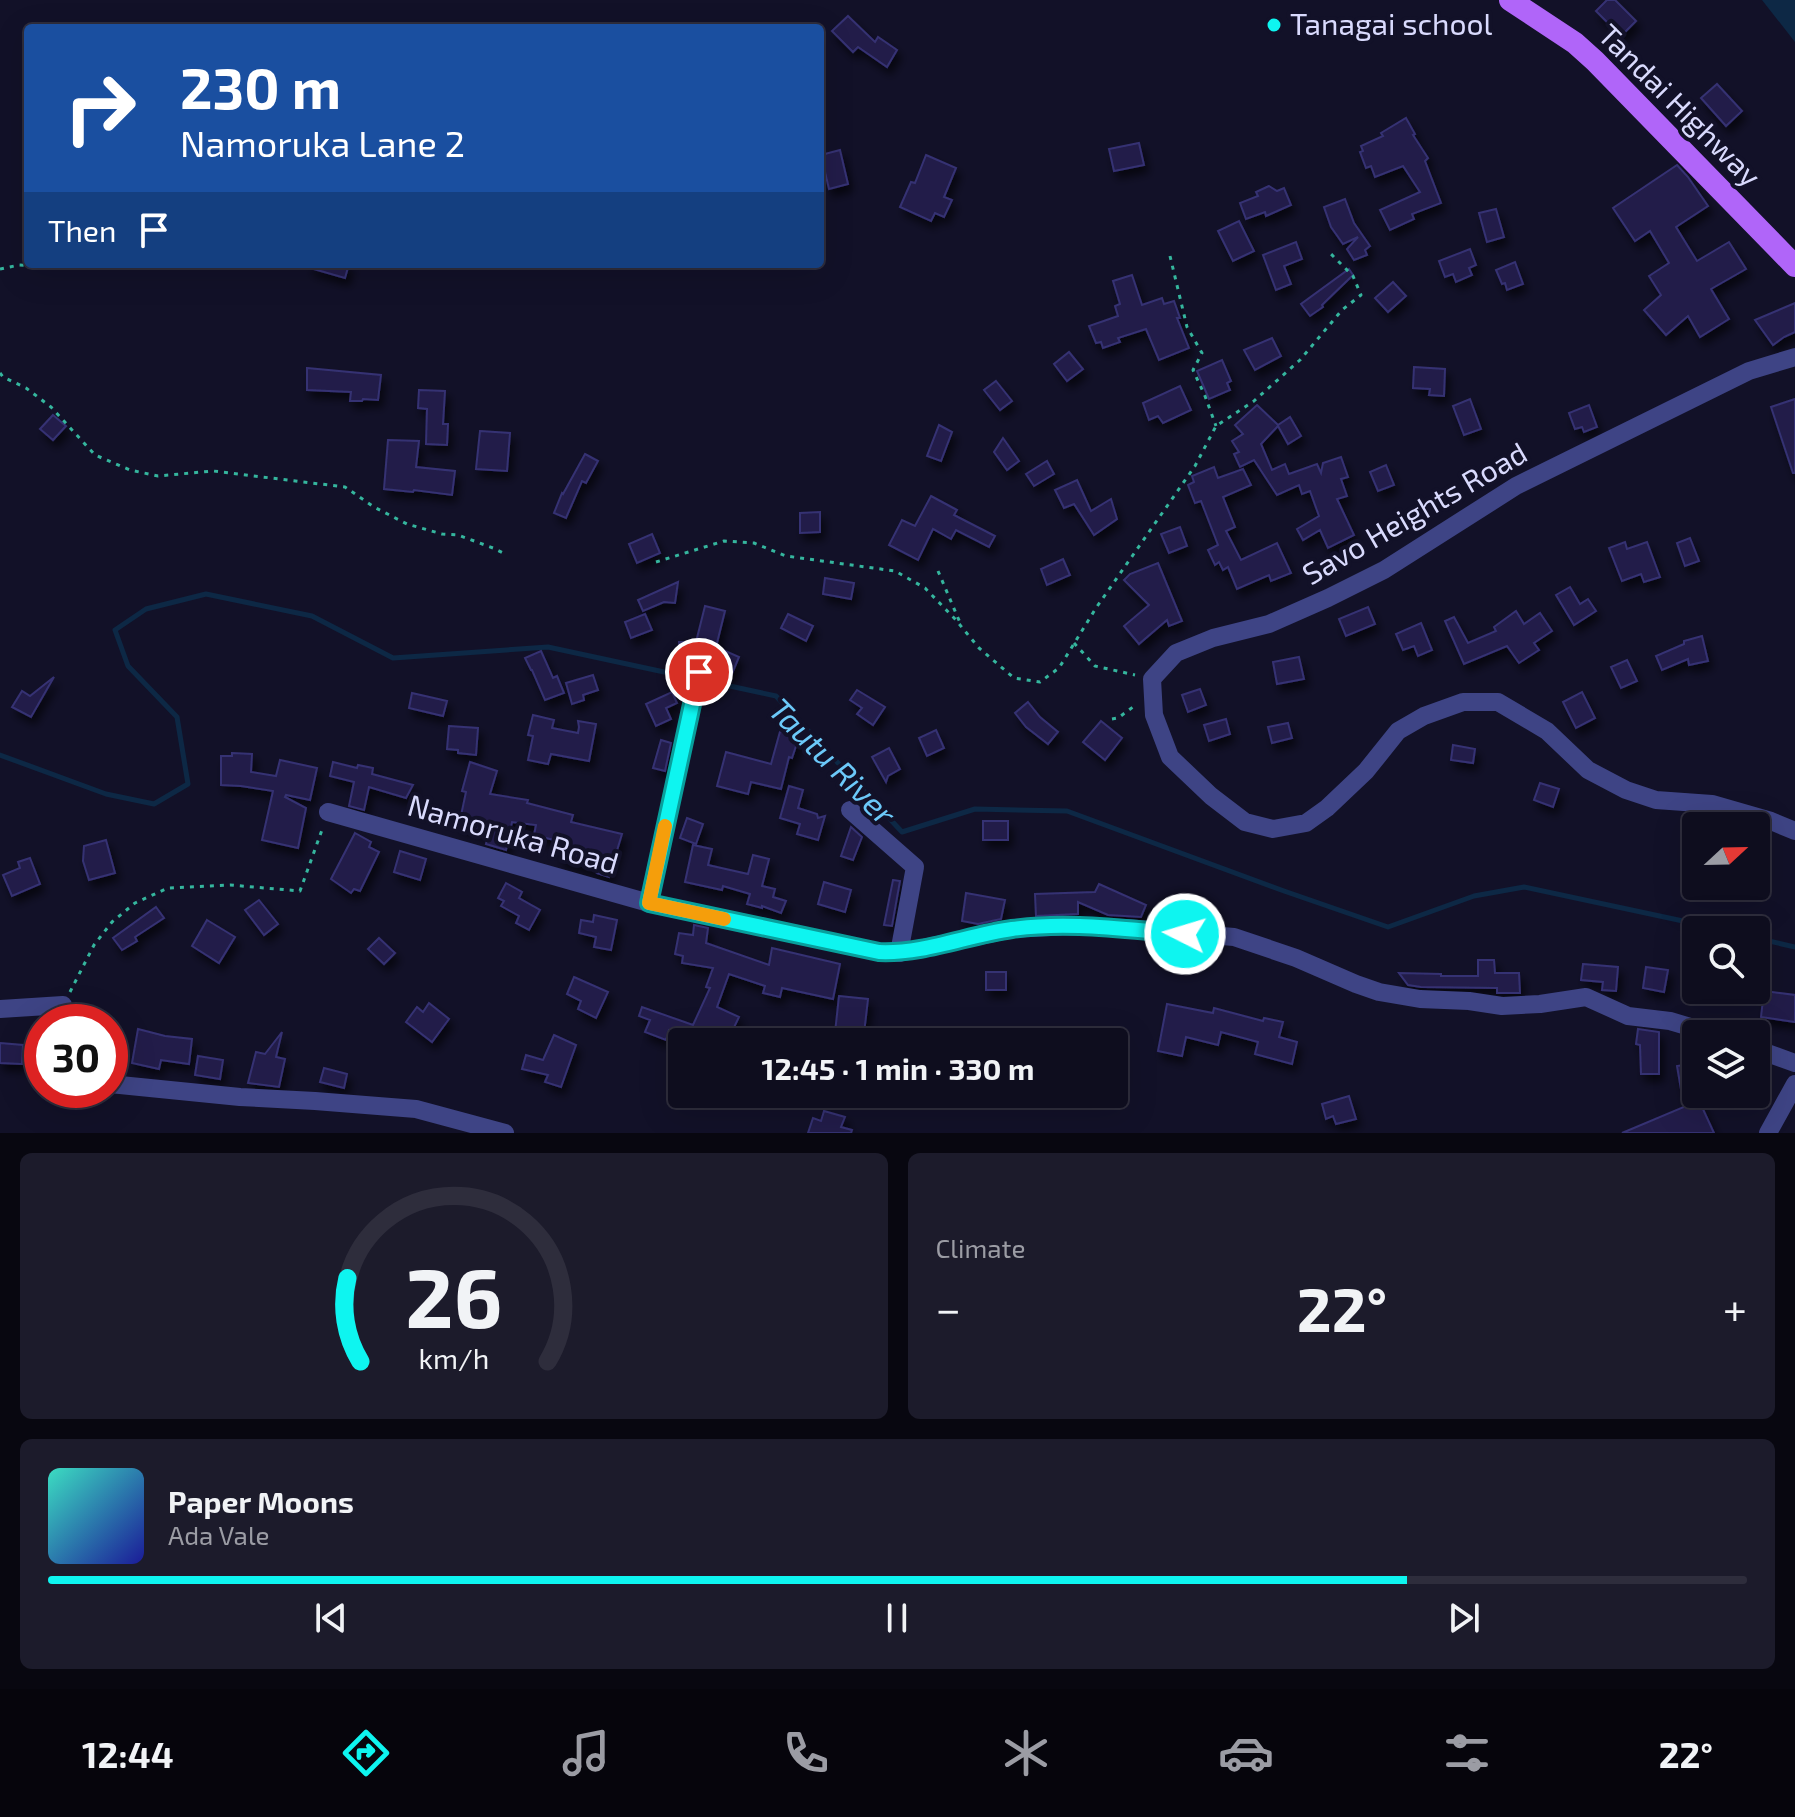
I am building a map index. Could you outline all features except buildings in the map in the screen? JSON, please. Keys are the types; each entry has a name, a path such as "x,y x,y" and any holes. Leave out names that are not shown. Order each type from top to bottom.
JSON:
{"main road":[{"name":"Tandai Highway","path":"1510,0 1575,43 1595,61 1795,266"}],"street":[{"name":"Savo Heights Road","path":"1152,686 1176,653 1213,638 1269,624 1328,598 1384,570 1516,486 1749,371 1795,357"},
{"path":"649,903 699,672"},
{"path":"1152,686 1154,715 1170,757 1211,796 1245,822 1273,829 1306,823 1327,808 1366,771 1398,731 1424,716 1463,702 1498,702 1547,731 1588,770 1626,790 1656,800 1712,804 1795,831"},
{"path":"850,810 915,867 899,953"},
{"name":"Namoruka Road","path":"328,812 649,903 870,951 899,953 1013,929 1071,926 1234,937 1379,992 1502,1006 1586,997 1628,1016 1682,1025"},
{"path":"0,1009 24,1007"},
{"path":"1770,1054 1795,1063"},
{"path":"1768,1133 1795,1084"},
{"path":"128,1086 416,1109 505,1133"}],"path":[{"path":"656,562 724,541 754,543 786,556 895,571 925,588 979,648 1014,678 1040,682 1059,668 1096,608 1195,466 1216,426 1254,401 1300,360 1342,310 1361,295 1353,276 1328,251"},
{"path":"1170,256 1187,327 1202,353 1193,370 1216,426"},
{"path":"0,269 24,265"},
{"path":"0,373 51,407 95,455 130,470 158,476 213,471 345,487 407,524 458,535 507,555"},
{"path":"938,571 962,628"},
{"path":"1074,643 1095,666 1152,686 1118,718 1112,719"},
{"path":"64,1004 94,945 112,922 135,903 168,888 230,885 300,891 328,812"}],"water":[{"path":"1762,0 1795,0 1795,42"}],"waterway":[{"name":"Tautu River","path":"0,755 106,794 154,804 188,784 177,717 128,666 115,630 146,609 206,594 312,616 393,658 548,647 692,678"},
{"name":"Tautu River","path":"702,680 776,696 902,832 975,809 1067,811 1388,927 1474,896 1524,887 1682,921"},
{"name":"Tautu River","path":"1770,941 1795,947"}],"slow traffic":[{"path":"665,826 649,903 724,919"}],"place":[{"name":"Tanagai school","path":"1274,25"}],"route":[{"path":"699,672 649,903 879,952 899,953 1013,929 1071,926 1185,934"}]}
